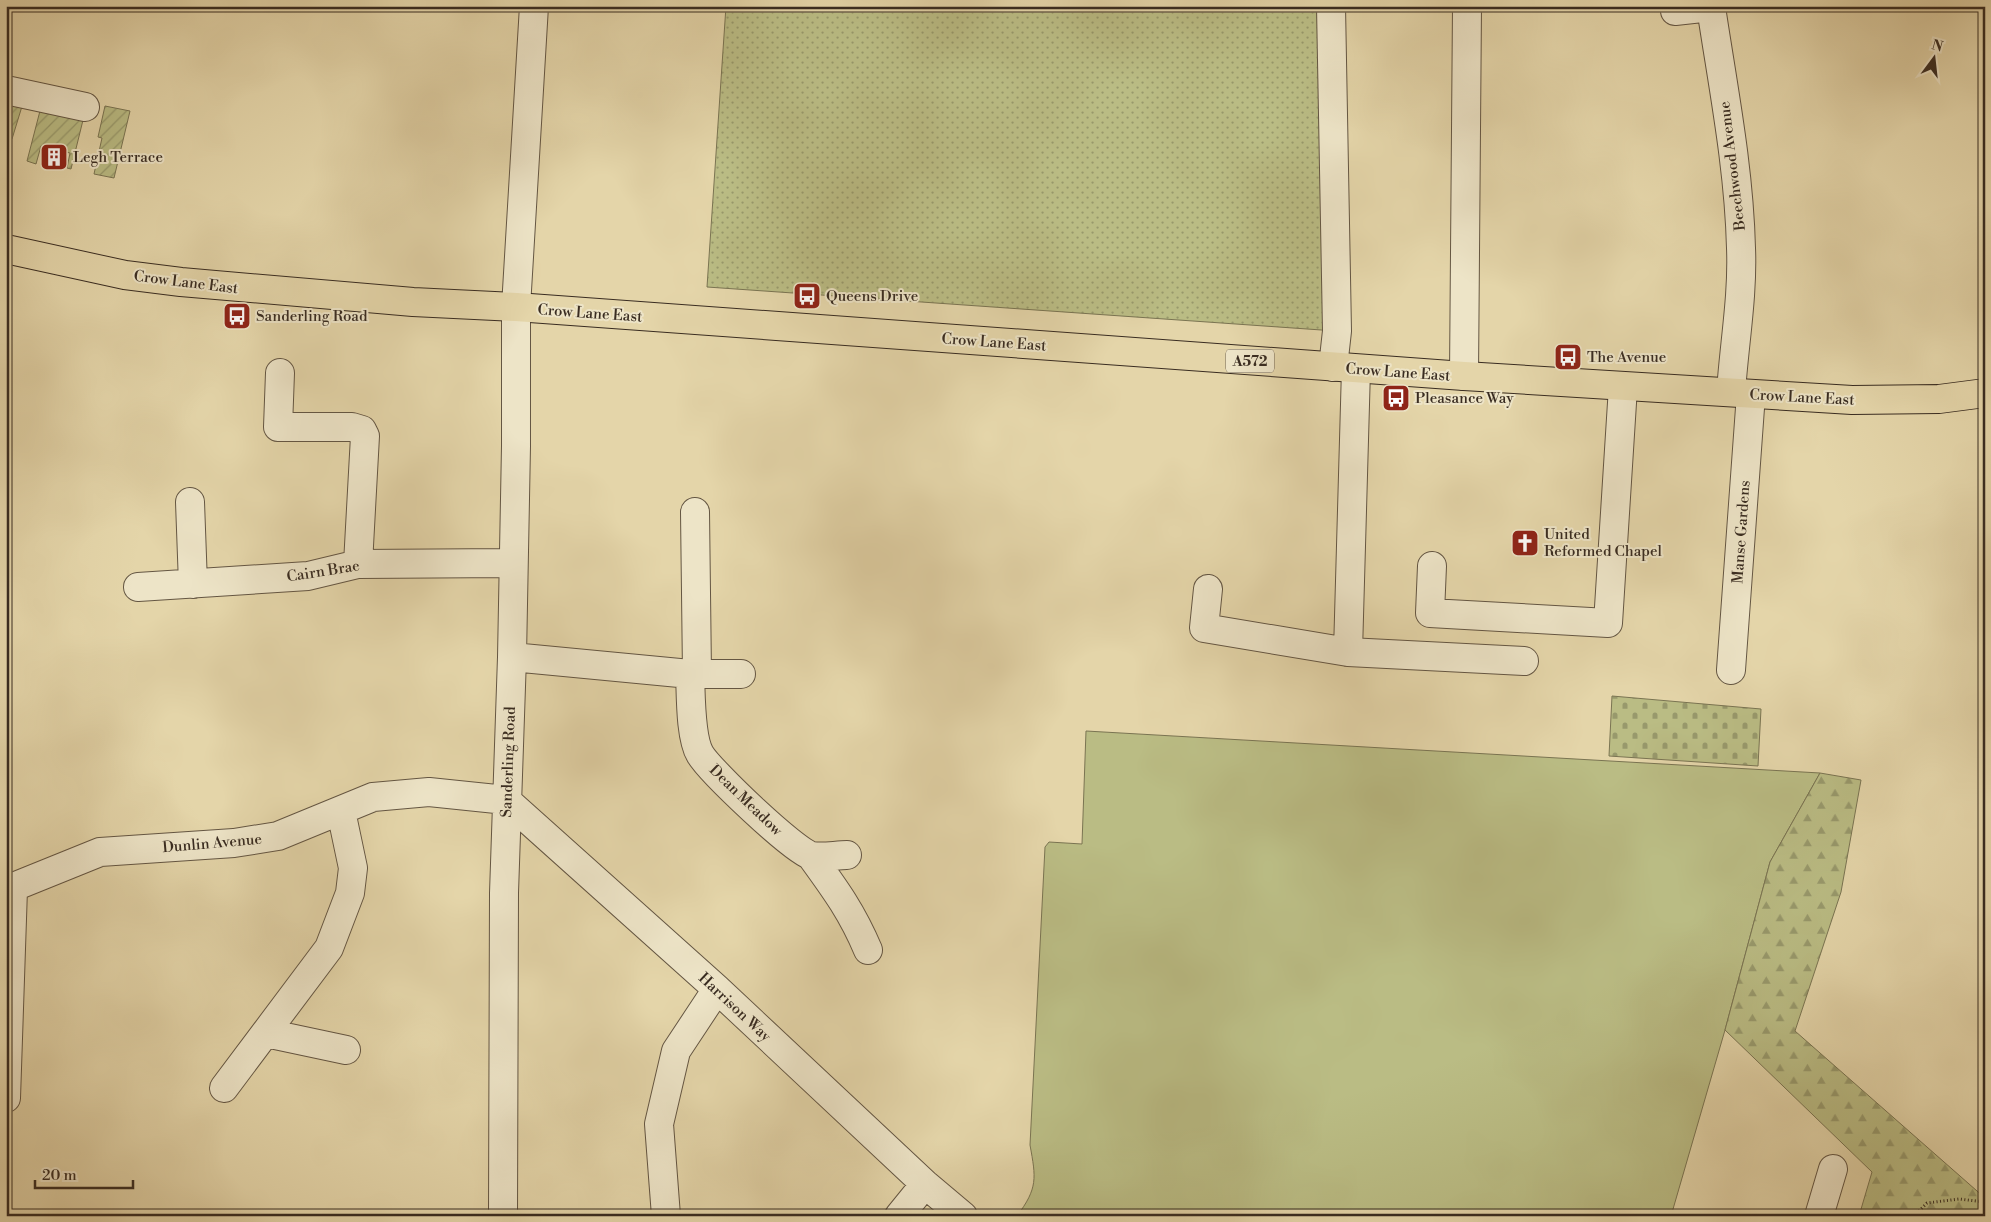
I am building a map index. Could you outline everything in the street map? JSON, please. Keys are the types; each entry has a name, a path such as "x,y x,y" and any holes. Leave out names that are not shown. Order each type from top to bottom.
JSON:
{"main road":[{"name":"Crow Lane East","path":"6,249 125,275 180,282 413,302 1623,387 1852,400 1939,399 1985,393"}],"street":[{"path":"516,308 534,6"},
{"path":"1331,6 1337,331 1344,368 1348,652"},
{"path":"1464,376 1467,6"},
{"name":"Beechwood Avenue","path":"1675,11 1711,7 1737,179 1741,250 1741,393"},
{"path":"6,90 85,107"},
{"name":"Sanderling Road","path":"503,1216 506,800 512,657 516,308"},
{"path":"280,373 278,427 352,427 362,430 366,436 358,564"},
{"path":"1432,566 1430,613 1608,623 1623,387"},
{"name":"Manse Gardens","path":"1731,670 1741,393"},
{"path":"190,502 193,584"},
{"name":"Dean Meadow","path":"695,512 693,674 695,734 700,753 714,771 781,836 811,856 844,901 856,922 868,950"},
{"name":"Cairn Brae","path":"138,587 308,576 358,564 513,563"},
{"path":"1208,588 1204,628 1348,652 1524,661"},
{"path":"512,657 693,674 741,674"},
{"name":"Dunlin Avenue","path":"9,889 100,852 234,843 278,836 373,797 429,792 506,800"},
{"name":"Harrison Way","path":"506,800 717,990 925,1184 963,1216"},
{"path":"224,1088 329,948 350,893 353,868 341,811"},
{"path":"811,856 847,855"},
{"path":"6,1098 9,889"},
{"path":"666,1216 659,1124 676,1051 717,990"},
{"path":"266,1033 346,1050"},
{"path":"1819,1216 1833,1169"},
{"path":"899,1216 925,1184"}],"path":[{"path":"1914,1216 1927,1203 1959,1199 1985,1202"}],"green space":[{"path":"726,6 1340,6 1350,332 707,287"},
{"path":"6,99 23,103 12,139 6,138"},
{"path":"105,106 130,111 114,178 94,174 102,138 98,137"},
{"path":"41,107 84,116 71,169 67,168 70,153 41,146 36,164 27,161"},
{"path":"1612,696 1761,709 1758,766 1609,756"},
{"path":"1086,731 1820,773 1770,862 1725,1030 1671,1216 1017,1216 1029,1198 1034,1182 1030,1145 1045,847 1049,842 1082,844"},
{"path":"1820,773 1861,780 1841,892 1795,1031 1985,1198 1985,1216 1859,1216 1872,1172 1725,1030 1770,862"}],"place":[{"name":"Legh Terrace","path":"54,157"},
{"name":"Queens Drive","path":"807,296"},
{"name":"Sanderling Road","path":"237,316"},
{"name":"The Avenue","path":"1568,357"},
{"name":"Pleasance Way","path":"1396,398"},
{"name":"United Reformed Chapel","path":"1525,543"}]}
